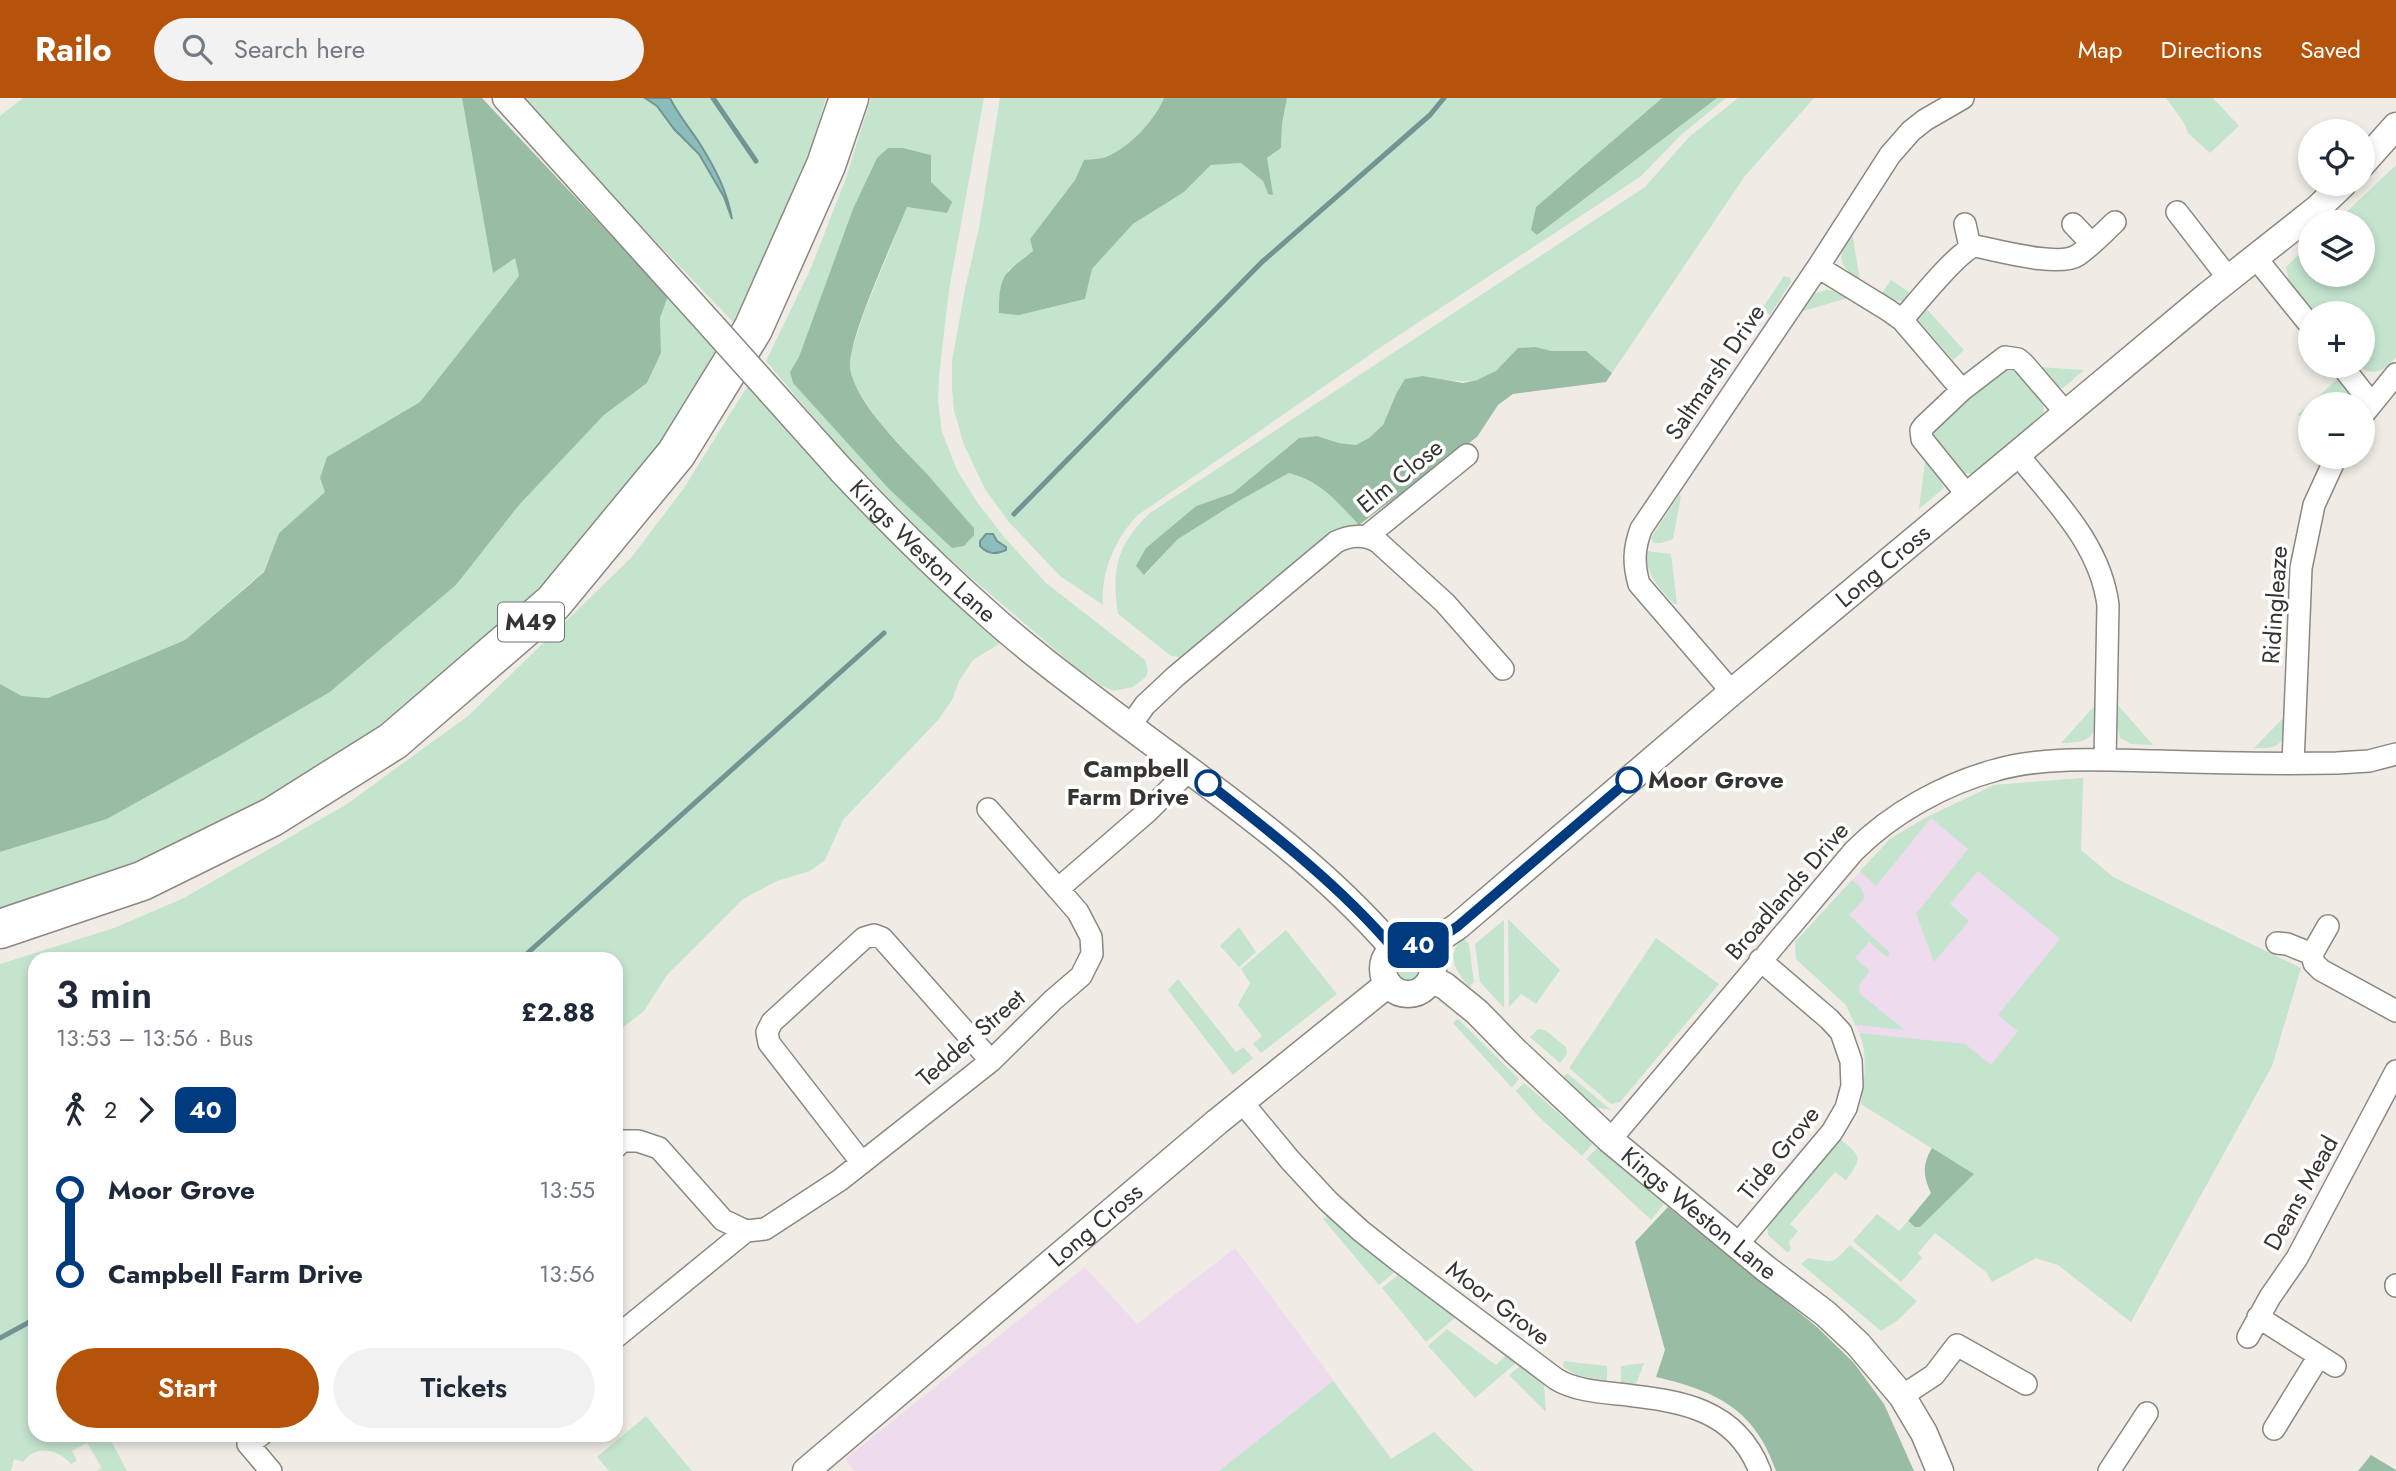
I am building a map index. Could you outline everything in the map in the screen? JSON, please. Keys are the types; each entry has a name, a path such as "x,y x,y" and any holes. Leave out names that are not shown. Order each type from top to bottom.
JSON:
{"highway":[{"name":"M49","path":"0,929 142,881 272,817 393,741 553,603 676,454 753,329 826,165 849,98"}],"street":[{"name":"Kings Weston Lane","path":"506,98 882,514 987,613 1130,726 1191,769 1262,825 1352,903 1393,948"},
{"name":"Saltmarsh Drive","path":"1732,692 1639,583 1635,569 1635,544 1641,529 1898,144 1925,120 1963,98"},
{"path":"2375,149 2396,126"},
{"name":"Long Cross","path":"1424,949 1468,918 1732,692 2330,196"},
{"path":"2185,213 2229,279"},
{"path":"1902,320 1970,247 2059,260 2078,255 2115,222"},
{"path":"1965,224 1970,247"},
{"path":"2073,224 2091,243"},
{"path":"2255,257 2298,310"},
{"path":"1818,267 1902,320 1962,390"},
{"path":"1968,496 1922,439 1921,434 1924,426 1962,390 2001,359 2012,357 2023,363 2066,413"},
{"path":"2375,399 2396,374"},
{"name":"Elm Close","path":"1366,537 1467,455"},
{"path":"2018,455 2080,531 2095,557 2103,580 2108,605 2105,760"},
{"name":"Ridingleaze","path":"2293,763 2298,615 2304,550 2314,505 2330,469"},
{"path":"1130,726 1145,705 1176,676 1336,542 1349,537 1366,537 1378,542 1445,603 1503,669"},
{"name":"Broadlands Drive","path":"1610,1140 1854,851 1883,825 1940,792 1998,769 2038,764 2105,760 2349,763 2396,754"},
{"path":"1058,889 1147,812 1191,769"},
{"name":"Tedder Street","path":"746,1231 765,1229 862,1163 991,1061 1081,976 1090,962 1093,946 1088,929 1078,912 988,809"},
{"path":"2328,926 2312,954 2314,963 2321,970 2396,1011"},
{"path":"862,1163 769,1043 767,1032 772,1022 864,937 882,937 991,1061"},
{"path":"1409,943 1424,949 1433,963 1431,979 1427,985 1415,993 1400,993 1388,984 1384,977 1384,961 1393,948 1409,943"},
{"path":"2277,943 2312,954"},
{"name":"Tide Grove","path":"1737,1245 1840,1121 1849,1101 1853,1079 1851,1061 1841,1032 1829,1018 1760,960"},
{"name":"Kings Weston Lane","path":"1431,979 1445,986 1477,1012 1610,1140 1826,1314 1858,1344 1902,1396 1924,1433 1940,1471"},
{"name":"Long Cross","path":"806,1471 1242,1102 1388,984"},
{"name":"Deans Mead","path":"2248,1337 2297,1258 2396,1071"},
{"name":"Moor Grove","path":"1242,1102 1299,1170 1361,1231 1556,1379 1580,1388 1673,1402 1708,1413 1735,1432 1754,1456 1760,1471"},
{"path":"623,1141 638,1141 659,1148 723,1220 746,1231 623,1333"},
{"path":"2258,1317 2327,1361 2274,1429"},
{"path":"1902,1396 1934,1375 1957,1345 2026,1384"},
{"path":"2109,1471 2143,1426"},
{"path":"251,1442 248,1444 271,1471"}],"shaded area":[{"path":"2083,778 2081,850 2113,877 2301,968 2272,1066 2131,1322 2058,1265 2035,1258 2026,1207 1861,1104 1865,1075 1864,1044 1846,1005 1796,959 1795,942 1890,839 1925,818 1994,785"},
{"path":"1235,1248 1392,1459 1381,1471 855,1471 845,1459 1085,1267 1137,1324"}],"green space":[{"path":"23,98 462,98 493,272 515,257 519,276 420,402 327,457 325,492 279,533 264,571 185,640 48,698 22,696 0,684 0,116"},
{"path":"462,98 482,98 668,296 660,318 661,353 647,383 604,415 519,505 456,585 330,692 107,819 0,852 0,684 22,696 48,698 185,640 264,572 279,533 325,492 320,478 327,457 420,402 519,276 515,258 493,273"},
{"path":"522,98 645,98 657,106 667,121 699,154 731,214 713,165 670,98 826,98 796,185 734,323 571,153"},
{"path":"871,98 984,98 949,290 939,376 938,401 942,432 957,470 1004,537 1046,583 1145,660 1148,670 1146,677 1133,687 1114,691 1102,686 1073,665 940,551 838,446 766,361 811,268 846,178","holes":["930,155 931,182 947,213 907,207 864,313 850,356 855,387 880,423 934,482 888,488 793,383 790,372"]},
{"path":"1000,98 1164,98 1148,124 1124,147 1106,157 1084,161 1075,180 1031,238 1033,251 1007,271 1085,299 1092,269 1133,224 1184,192 1211,165 1241,163 1263,181 1268,194 1267,158 1281,147 1287,98 1662,98 1536,207 1537,235 1717,98 1726,98 1681,135 1640,177 1384,345 1138,515 1111,556 1104,581 1103,605 1060,576 1008,521 985,489 964,445 954,411 952,361 979,228"},
{"path":"1164,98 1287,98 1281,148 1267,158 1273,195 1268,194 1263,181 1241,163 1211,165 1184,192 1133,224 1092,269 1085,299 1019,315 999,313 1000,290 1005,276 1033,251 1030,239 1075,180 1084,160 1106,157 1124,147 1148,124"},
{"path":"1662,98 1717,98 1537,235 1531,230 1536,207"},
{"path":"1738,98 1814,98 1745,176 1612,373 1586,351 1552,351 1534,347 1518,348 1496,370 1476,380 1453,381 1423,376 1396,394 1383,425 1369,438 1356,445 1317,436 1299,438 1233,493 1196,506 1146,548 1145,575 1178,539 1289,473 1320,487 1359,525 1343,529 1187,658 1171,656 1118,614 1115,584 1119,559 1130,536 1150,513 1645,187 1689,137"},
{"path":"2166,98 2213,98 2239,126 2210,153 2188,133"},
{"path":"888,148 903,148 931,155 931,182 952,202 947,213 907,207 864,313 851,355 850,368 854,382 871,411 974,528 974,535 964,546 952,548 888,488 793,383 790,372 799,357 853,209 877,158"},
{"path":"2396,165 2396,357 2388,366 2375,372 2375,301 2305,301 2289,281 2286,267 2298,256 2298,287 2375,287 2375,210 2349,210 2363,196 2375,196 2375,185"},
{"path":"1852,232 1860,280 1846,269 1841,258"},
{"path":"1784,276 1790,278 1791,282 1770,315 1761,310"},
{"path":"1891,280 1915,296 1898,301 1882,293"},
{"path":"1826,290 1848,298 1800,312 1813,294"},
{"path":"668,296 722,349 682,413 606,517 547,581 452,672 342,754 228,823 113,872 0,908 0,852 107,819 330,692 456,585 519,505 604,415 647,383 661,353 660,318"},
{"path":"1922,304 1964,350 1953,360 1918,320 1915,314"},
{"path":"1535,347 1552,351 1586,351 1612,373 1606,382 1513,394 1498,405 1477,437 1359,525 1320,487 1289,473 1178,539 1144,575 1136,566 1146,548 1196,506 1233,493 1299,438 1317,436 1356,445 1369,438 1383,425 1405,379 1423,376 1463,383 1477,380 1496,371 1518,348"},
{"path":"2039,367 2084,370 2063,388 2055,386"},
{"path":"2003,368 2016,369 2036,391 2043,404 2043,419 1976,474 1958,472 1932,435 1933,428"},
{"path":"2339,378 2349,392 2323,392"},
{"path":"750,382 1004,641 973,660 938,720 843,820 825,860 810,871 777,881 743,899 667,975 644,1011 623,1028 623,952 38,952 114,928 184,898 347,804 468,716 631,558 684,488"},
{"path":"1925,462 1939,475 1944,488 1919,509"},
{"path":"1679,495 1681,496 1673,539 1653,543 1651,538"},
{"path":"1647,551 1671,554 1677,604 1674,604 1654,580 1648,566"},
{"path":"2097,703 2096,723 2091,735 2081,741 2061,743"},
{"path":"2116,703 2153,745 2131,744 2120,738"},
{"path":"2283,718 2284,734 2279,744 2269,748 2254,748"},
{"path":"2083,778 2081,850 2113,877 2301,968 2272,1066 2131,1322 2058,1265 2036,1258 1992,1282 1986,1272 1935,1233 1918,1253 1922,1258 1901,1282 1853,1241 1877,1214 1899,1231 1908,1221 1910,1224 1973,1174 1861,1104 1865,1059 1859,1033 1965,1044 1991,1065 2018,1031 1998,1015 2060,939 1978,871 1950,904 1969,921 1934,962 1916,914 1968,849 1931,818 1876,886 1860,871 1890,839 1925,818 1994,785"},
{"path":"1852,880 1862,890 1864,899 1849,915 1890,953 1887,957 1869,942 1855,958 1870,971 1859,985 1860,994 1905,1030 1855,1025 1846,1005 1796,959 1795,942"},
{"path":"1508,919 1560,970 1536,1004 1521,994 1509,1007"},
{"path":"1504,920 1504,1008 1480,982 1475,944"},
{"path":"1239,927 1256,952 1239,967 1220,946"},
{"path":"1286,930 1337,994 1261,1053 1253,1044 1262,1036 1238,1005 1250,983 1241,969"},
{"path":"1463,938 1469,944 1474,982 1469,987 1453,957"},
{"path":"1656,938 1719,984 1620,1102 1611,1104 1569,1068"},
{"path":"1408,954 1419,958 1423,969 1419,980 1408,984 1397,980 1393,969 1397,958"},
{"path":"28,955 28,1442 112,1442 127,1471 97,1471 102,1468 87,1443 72,1451 77,1461 71,1464 54,1452 40,1451 28,1456 23,1462 14,1459 11,1471 0,1471 0,964"},
{"path":"1178,979 1236,1052 1243,1047 1253,1058 1233,1075 1168,990"},
{"path":"1457,1019 1519,1079 1512,1088 1453,1023"},
{"path":"1538,1029 1545,1030 1566,1047 1567,1054 1560,1063 1530,1037"},
{"path":"1567,1073 1611,1110 1595,1107 1562,1078"},
{"path":"1524,1083 1593,1143 1582,1156 1539,1117 1516,1091"},
{"path":"1839,1138 1855,1153 1855,1166 1846,1180 1835,1172 1790,1224 1798,1231 1789,1242 1791,1249 1788,1253 1768,1235 1767,1223"},
{"path":"1598,1147 1664,1204 1651,1220 1586,1159"},
{"path":"1932,1148 1974,1174 1920,1227 1915,1227 1908,1221 1931,1193 1925,1170"},
{"path":"1668,1207 1817,1327 1854,1363 1884,1404 1914,1471 1776,1471 1757,1432 1731,1406 1697,1389 1656,1377 1665,1350 1635,1242"},
{"path":"1328,1215 1395,1272 1379,1285 1323,1219"},
{"path":"1850,1245 1917,1301 1897,1321 1881,1331 1801,1264 1808,1258 1832,1261"},
{"path":"1398,1275 1456,1317 1426,1342 1382,1288"},
{"path":"1447,1329 1496,1365 1506,1355 1516,1363 1475,1398 1428,1346"},
{"path":"1564,1361 1607,1366 1607,1381 1577,1375 1563,1367"},
{"path":"1644,1363 1636,1384 1621,1383 1621,1366"},
{"path":"1520,1366 1544,1384 1546,1412 1509,1375"},
{"path":"1333,1381 1391,1459 1434,1432 1474,1471 1219,1471"},
{"path":"646,1416 692,1471 609,1471 597,1457 615,1442 623,1442 623,1435"},
{"path":"2371,1455 2396,1470 2396,1471 2358,1471"}],"water":[{"path":"645,98 670,98 715,171 724,189 732,219 724,197 699,154 674,129 657,106"},
{"path":"986,534 993,534 1006,550 992,553 983,549 980,541"}],"waterway":[{"path":"713,98 756,161"},
{"path":"1014,514 1262,262 1430,115 1444,98"},
{"path":"529,952 884,633"},
{"path":"0,1338 28,1323"}],"bus line":[{"name":"40","path":"1208,783 1262,825 1352,903 1393,948 1409,943 1424,949 1458,926 1629,780"}],"place":[{"name":"Moor Grove","path":"1629,780"},
{"name":"Campbell Farm Drive","path":"1208,783"}]}
